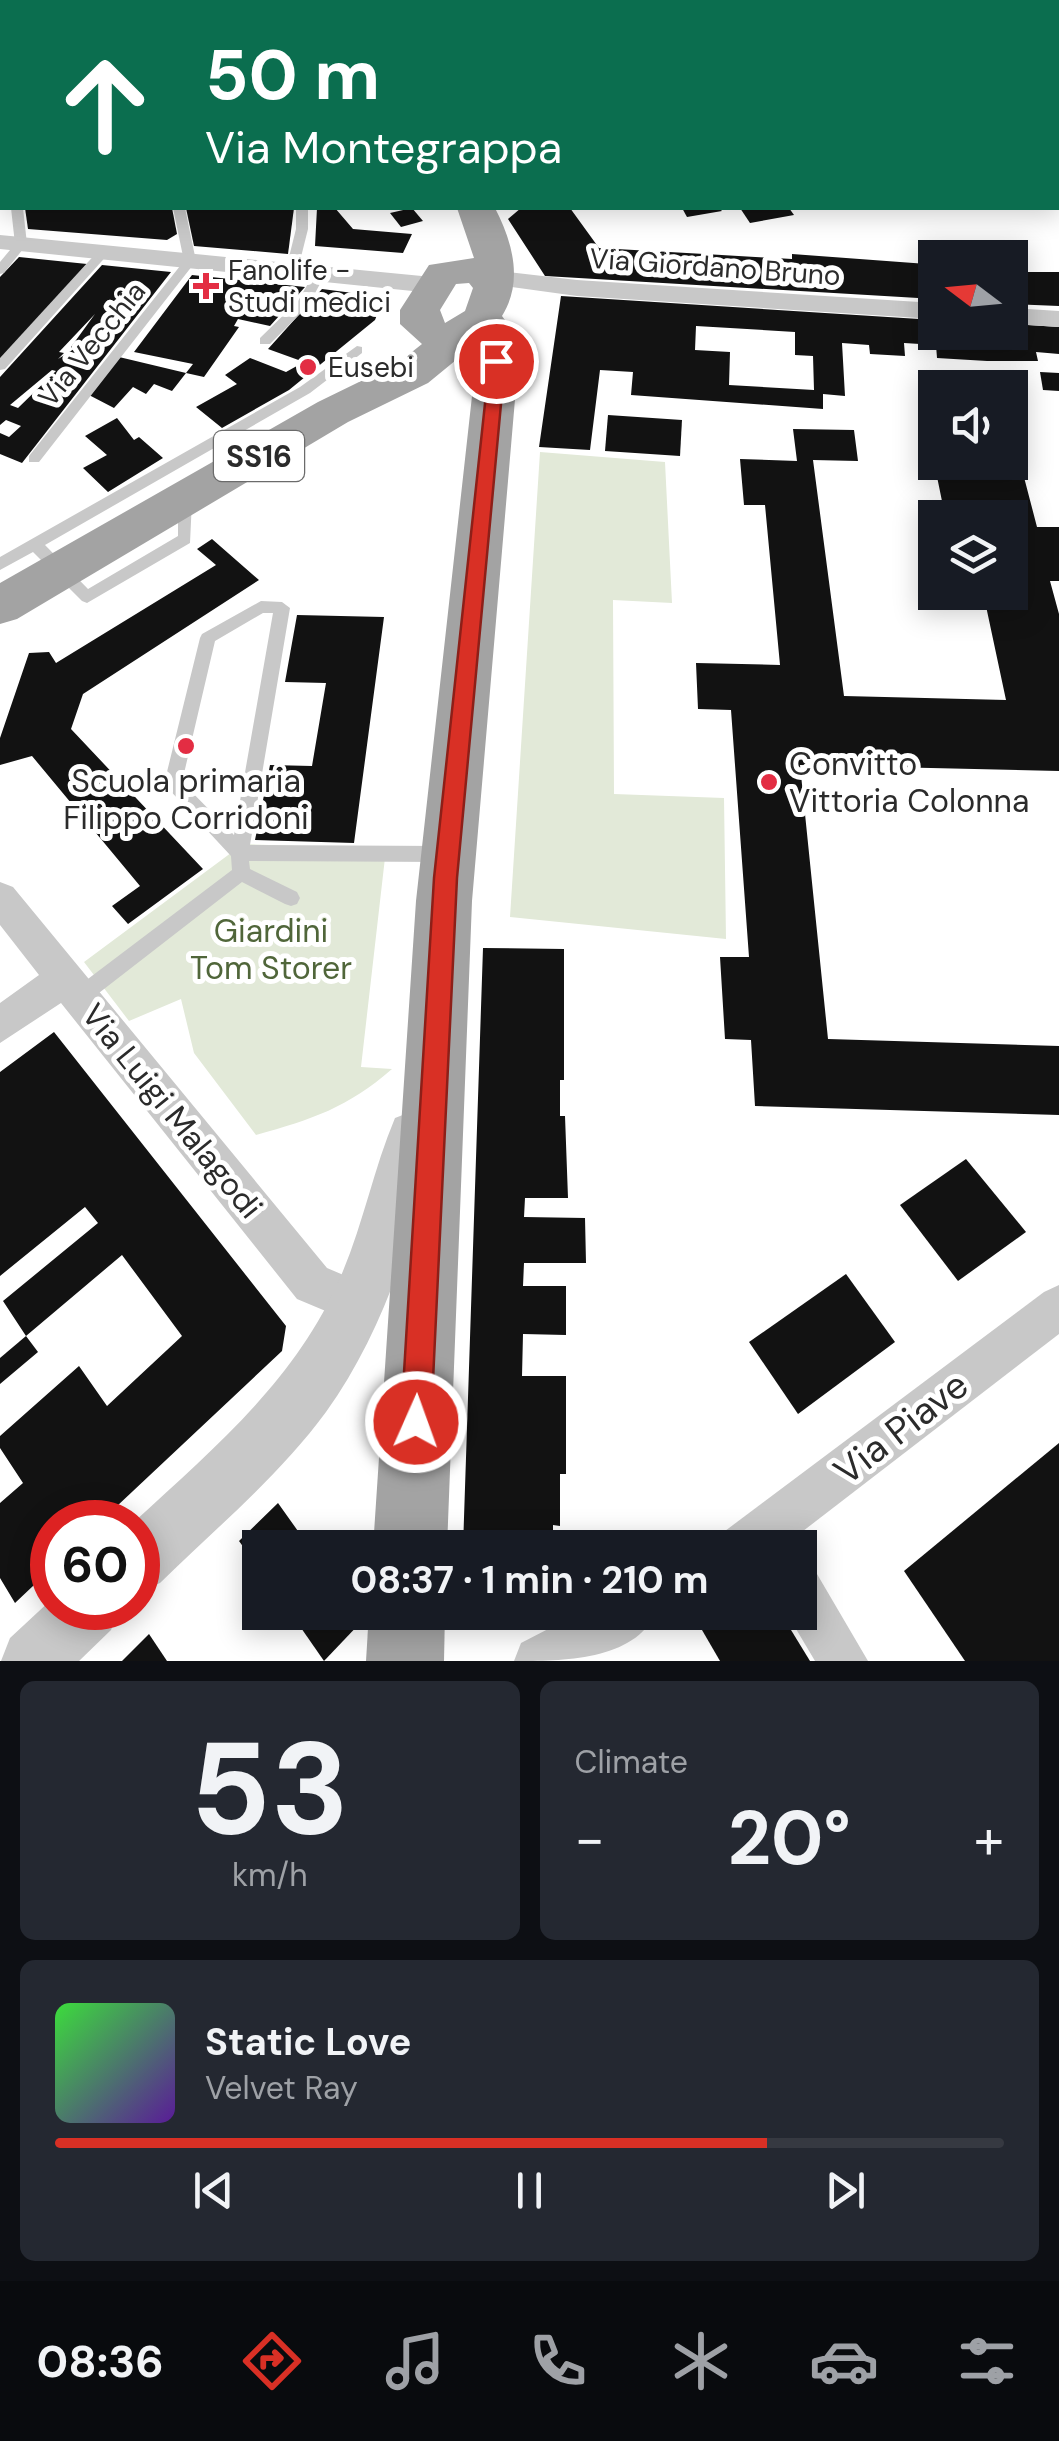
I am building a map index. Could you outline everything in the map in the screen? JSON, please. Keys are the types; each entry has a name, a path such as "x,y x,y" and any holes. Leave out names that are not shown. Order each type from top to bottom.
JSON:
{"main road":[{"path":"451,210 456,231 454,303"},
{"path":"454,303 493,248 477,210"},
{"path":"411,1530 432,1070 448,854 500,341 454,303"},
{"name":"SS16","path":"0,606 48,558 199,478 413,373 454,303"},
{"path":"405,1661 407,1630"}],"street":[{"name":"Via Giordano Bruno","path":"11,243 321,271 454,303 577,288 918,310"},
{"path":"1028,317 1059,319"},
{"name":"Via Luigi Malagodi","path":"0,898 312,1284 359,1303"},
{"path":"0,1026 72,987"},
{"path":"160,1539 304,1395 359,1303 388,1226 432,1070"},
{"name":"Via Piave","path":"776,1530 1059,1306"},
{"path":"817,1619 843,1661"},
{"path":"34,1661 66,1630"},
{"path":"540,1661 598,1630"}],"lane":[{"path":"0,270 11,243 17,210"},
{"path":"180,210 190,261"},
{"path":"292,268 302,229 302,210"},
{"path":"0,366 104,252"},
{"name":"Via Vecchia","path":"34,458 190,261"},
{"path":"265,341 303,303 321,271"},
{"path":"199,478 357,350"},
{"path":"0,564 48,558"},
{"path":"240,863 282,608 261,607 208,638 174,784 240,863 291,898"},
{"path":"72,987 240,863 448,854"}],"green space":[{"path":"540,452 665,462 672,603 613,600 614,794 724,798 726,939 510,917"},
{"name":"Giardini Tom Storer","path":"243,844 386,849 361,1067 392,1069 360,1094 328,1111 256,1135 194,1053 181,999 129,1021 84,962"}],"building":[{"path":"25,210 172,210 177,234 167,240 28,229"},
{"path":"186,210 294,210 288,254 194,246"},
{"path":"317,210 337,210 353,229 412,234 403,253 315,246"},
{"path":"414,210 423,221 401,227 390,213"},
{"path":"519,210 571,210 599,248 792,259 792,254 918,263 918,298 545,276 508,219"},
{"path":"683,210 722,211 687,217"},
{"path":"741,210 790,210 794,215 750,223"},
{"path":"19,257 87,264 0,361 0,277"},
{"path":"102,265 171,272 22,463 0,454 0,433 9,437 21,426 6,420 0,425 0,377","holes":["95,314 71,347 74,349 58,359 64,353 59,352","52,370 56,371 18,408 10,405"]},
{"path":"1028,272 1059,272 1059,306 1028,305"},
{"path":"192,275 305,287 270,326 238,319 234,326 239,327 204,377 186,373 193,364 134,352"},
{"path":"322,289 384,297 375,320 289,390 222,428 196,407 237,384 225,375 250,358 286,372 304,362 268,349"},
{"path":"561,296 918,319 918,344 904,343 905,356 870,354 869,345 842,343 845,396 823,394 823,409 631,395 633,372 600,370 590,450 539,447","holes":["696,326 795,332 795,355 813,356 814,390 729,385 730,352 695,350"]},
{"path":"1028,325 1059,327 1059,354 1036,352 1038,361 937,358 936,350 1028,350"},
{"path":"119,357 186,373 172,391 154,384 146,394 133,387 114,408 89,395"},
{"path":"1040,372 1059,373 1059,391 1043,390"},
{"path":"608,415 682,420 680,456 605,451"},
{"path":"117,418 134,440 139,437 163,458 108,492 83,468 107,455 85,436"},
{"name":"Convitto Vittoria Colonna","path":"793,429 854,430 858,461 813,460 844,696 1006,700 987,610 1028,610 1028,500 942,500 938,480 1025,480 1037,527 1059,527 1059,581 1050,581 1059,614 1059,771 800,765 828,1039 1059,1046 1059,1115 755,1106 751,1040 725,1039 720,957 749,957 731,710 698,709 696,663 780,665 765,505 744,505 740,459 797,461"},
{"path":"212,539 259,580 83,694 71,729 203,869 128,924 112,906 140,886 32,756 0,765 0,738 29,653 49,652 56,663 216,565 197,549"},
{"path":"297,615 384,617 354,843 255,840 270,765 312,766 326,683 285,682"},
{"path":"483,948 564,949 564,1080 560,1080 560,1116 565,1116 568,1198 525,1198 524,1217 585,1218 586,1263 524,1263 523,1286 566,1286 566,1335 523,1334 522,1376 566,1376 566,1474 560,1474 560,1526 553,1525 553,1530 464,1530"},
{"path":"54,1032 286,1326 282,1351 123,1500 30,1500 30,1589 15,1603 0,1578 0,1503 23,1483 0,1448 0,1436 79,1366 107,1406 182,1336 122,1255 26,1336 3,1301 98,1223 85,1207 0,1276 0,1072"},
{"path":"966,1159 1026,1232 958,1281 900,1205"},
{"path":"846,1274 895,1342 798,1414 749,1342"},
{"path":"26,1336 38,1352 0,1384 0,1358"},
{"path":"1059,1443 1059,1661 965,1661 904,1571"},
{"path":"278,1503 297,1530 250,1530"},
{"path":"302,1630 353,1630 324,1661"},
{"path":"702,1630 791,1630 810,1661 720,1661"},
{"path":"149,1634 167,1661 122,1661"}],"place":[{"name":"Fanolife - Studi medici","path":"206,286"},
{"name":"Eusebi","path":"308,367"},
{"name":"Scuola primaria Filippo Corridoni","path":"186,746"},
{"name":"Convitto Vittoria Colonna","path":"769,782"}],"route":[{"path":"416,1422 432,1070 446,878 496,361"}]}
